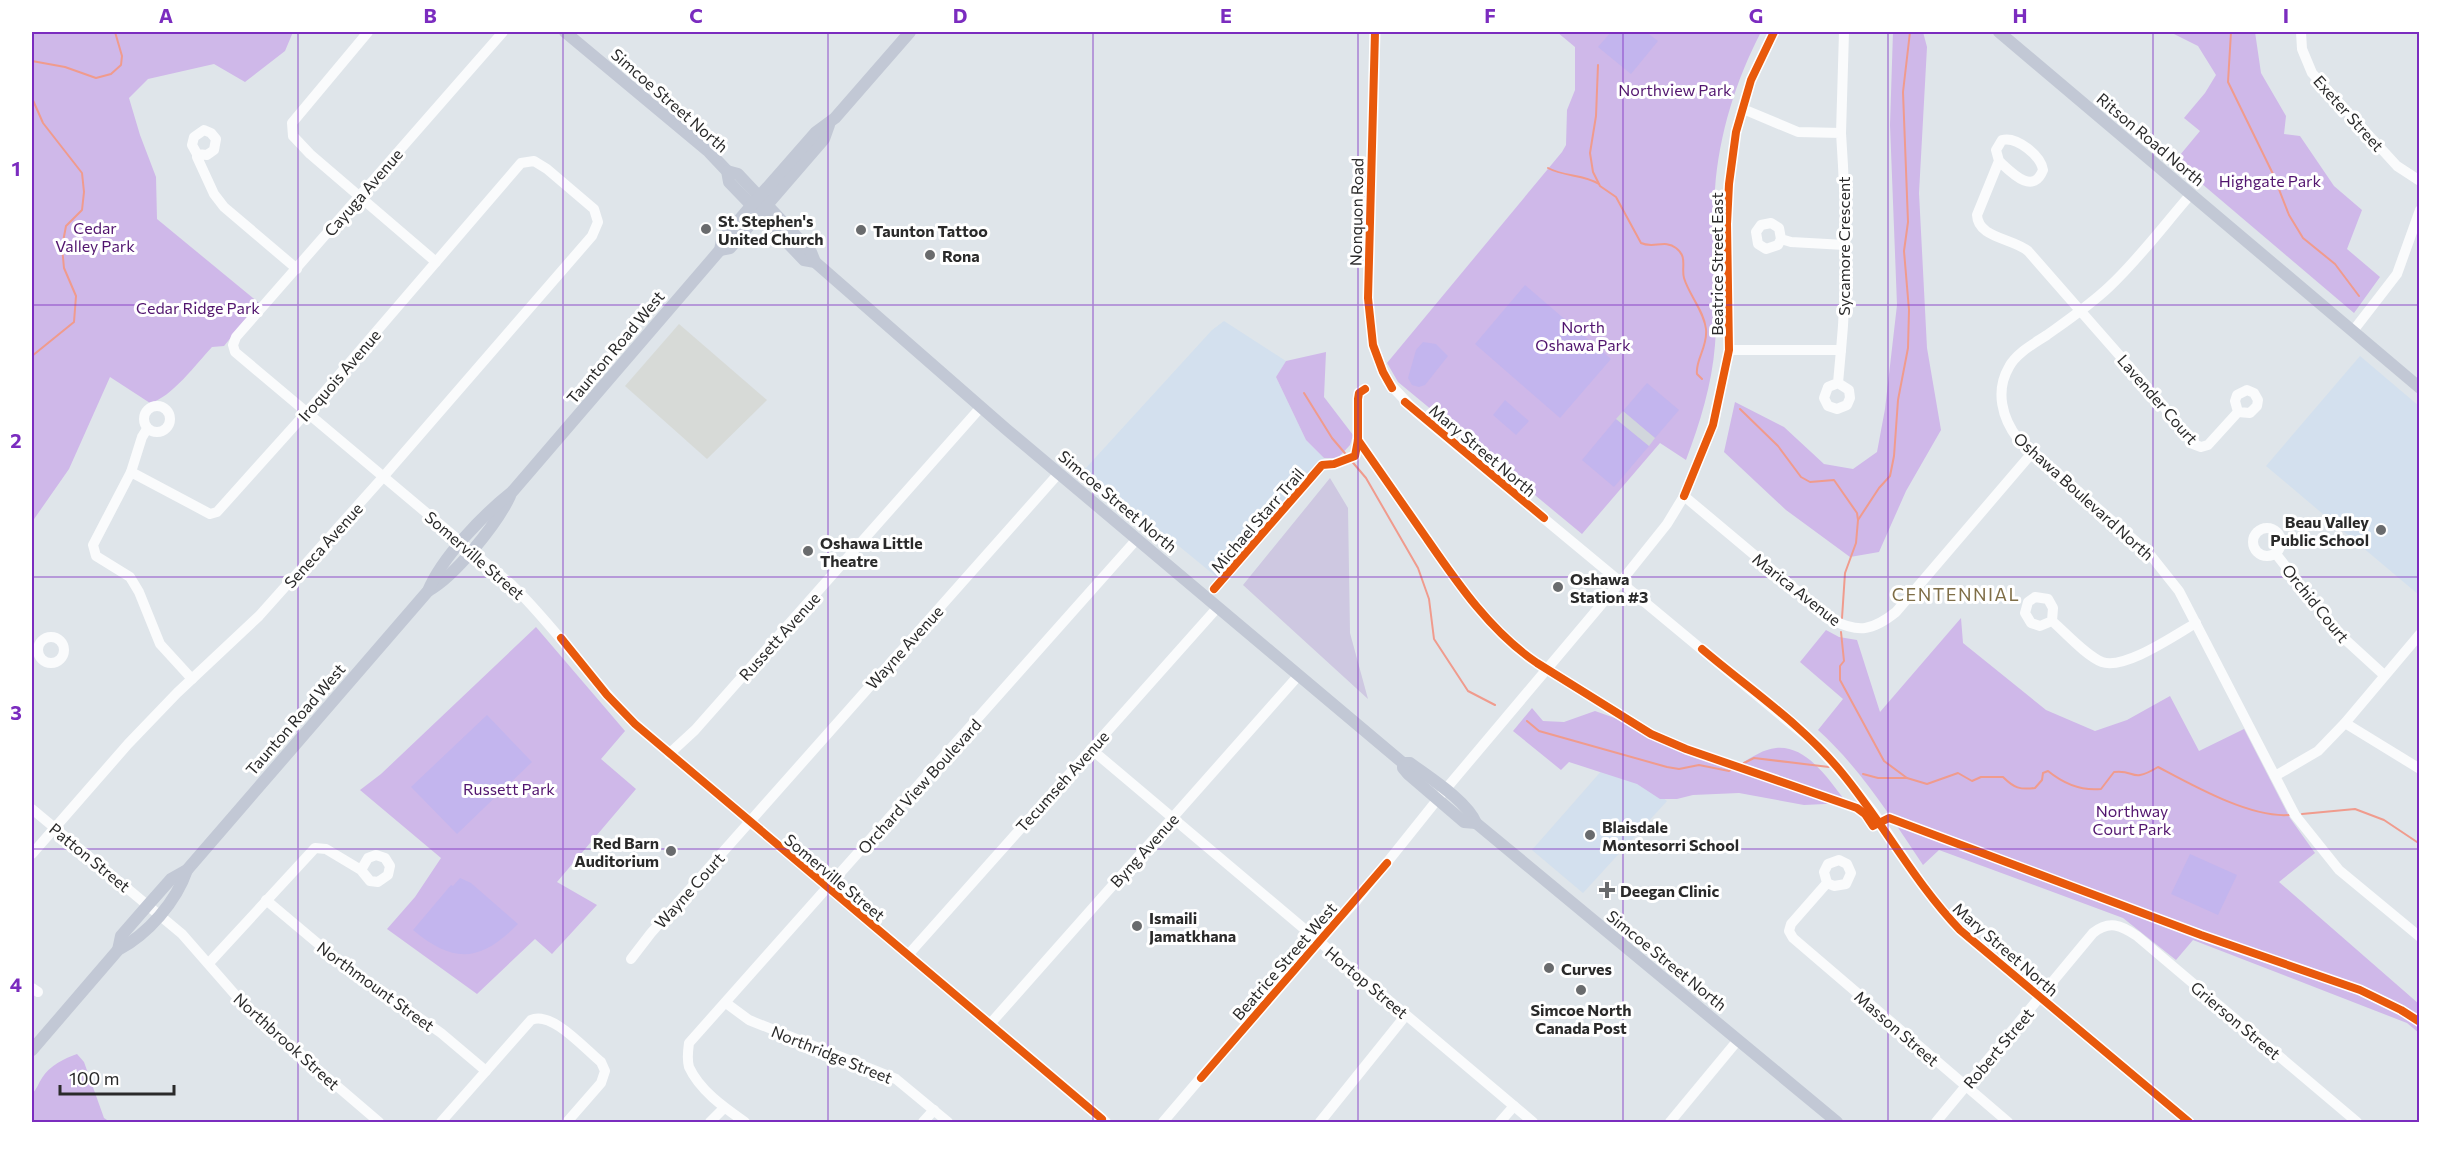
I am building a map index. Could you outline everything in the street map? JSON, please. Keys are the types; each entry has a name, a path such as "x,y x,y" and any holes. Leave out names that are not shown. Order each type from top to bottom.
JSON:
{"main road":[{"name":"Simcoe Street North","path":"565,32 693,138 727,171 738,174 811,252 814,262"},
{"name":"Taunton Road West","path":"32,1050 118,950 137,940 180,889 188,870 428,591 442,583 491,508 512,492 720,250 722,240 755,211 816,132 829,125 910,32"},
{"name":"Ritson Road North","path":"1999,32 2420,388"},
{"name":"Simcoe Street North","path":"727,171 729,182 804,260 814,262 1217,608 1403,763 1403,768 1408,774 1441,795 1464,822 1476,824 1837,1122"},
{"name":"Taunton Road West","path":"118,950 121,936 148,905 171,879 188,870"}],"street":[{"path":"368,32 292,123 291,130 296,141 436,262"},
{"name":"Cayuga Avenue","path":"238,354 233,345 235,338 503,32"},
{"name":"Nonquon Road","path":"1374,32 1368,298 1378,359 1387,381 1405,402"},
{"name":"Beatrice Street East","path":"1441,795 1621,582 1667,524 1684,496 1713,425 1729,350 1727,224 1729,184 1736,132 1751,80 1774,32"},
{"name":"Sycamore Crescent","path":"1838,383 1846,208 1841,133 1844,32"},
{"name":"Exeter Street","path":"2301,32 2302,49 2312,73 2397,166 2420,181"},
{"path":"1743,109 1798,132 1841,133"},
{"path":"1999,161 2024,182 2036,181 2043,170 2039,159 2031,153 2013,140 2007,138 2002,140 1996,150 1999,161 1977,215 1977,222 1986,232 2016,243 2028,251 2081,311"},
{"path":"197,154 198,163 219,202 297,269"},
{"name":"Iroquois Avenue","path":"131,472 210,514 217,512 307,412 521,163 534,161 547,169 594,209 598,222"},
{"name":"Oshawa Boulevard North","path":"2191,194 2109,287 2081,311 2026,350 2009,366 2001,391 2002,409 2009,428 2032,453 2148,552 2173,582 2295,815 2327,856 2420,937"},
{"path":"2353,331 2397,274 2420,210"},
{"name":"Seneca Avenue","path":"32,854 128,744 259,616 592,237 598,222"},
{"path":"1781,239 1845,245"},
{"name":"Lavender Court","path":"2081,311 2156,397 2193,444 2201,447 2208,445 2238,412"},
{"path":"1729,350 1841,350"},
{"name":"Somerville Street","path":"238,354 532,604 607,695 635,724 1106,1122"},
{"name":"Mary Street North","path":"1405,402 1813,742 1841,772 1880,822 1935,904 1960,930 2189,1122"},
{"name":"Russett Avenue","path":"669,754 718,704 981,407"},
{"path":"147,429 142,437 131,472 93,545 93,551 96,556 130,578 139,591 160,644 192,679"},
{"name":"Marica Avenue","path":"1684,496 1832,620 1849,628 1862,629 1880,624 1896,612 2032,453"},
{"name":"Wayne Avenue","path":"749,822 1059,473"},
{"name":"Orchard View Boulevard","path":"724,1107 702,1086 688,1065 689,1043 1137,539"},
{"name":"Orchid Court","path":"2276,554 2337,632 2384,675"},
{"name":"Tecumseh Avenue","path":"908,955 1217,608"},
{"path":"2052,621 2099,660 2114,664 2152,648 2196,623"},
{"path":"2275,776 2309,758 2345,723 2420,634"},
{"name":"Byng Avenue","path":"990,1024 1298,676"},
{"path":"2345,723 2420,769"},
{"name":"Hortop Street","path":"1091,749 1533,1122"},
{"name":"Beatrice Street West","path":"1163,1122 1363,892 1441,795"},
{"name":"Patton Street","path":"32,809 148,905"},
{"name":"Wayne Court","path":"631,959 651,933 749,822"},
{"path":"209,963 315,848 326,849 361,870"},
{"name":"Masson Street","path":"1827,883 1791,924 1789,931 1793,938 2008,1122"},
{"name":"Northmount Street","path":"266,900 341,963 441,1033 486,1071"},
{"name":"Northbrook Street","path":"148,905 183,934 237,998 261,1022 379,1122"},
{"name":"Robert Street","path":"1936,1122 2093,933 2111,924"},
{"name":"Grierson Street","path":"2111,924 2124,927 2137,936 2357,1122"},
{"name":"Northridge Street","path":"726,1004 749,1020 896,1079 948,1122"},
{"path":"1320,1122 1406,1015"},
{"path":"441,1122 531,1020 537,1017 552,1020 601,1062 605,1071 601,1083 567,1122"},
{"path":"1670,1122 1738,1040"},
{"path":"1500,1122 1514,1106"},
{"path":"710,1122 724,1107 746,1122"},
{"path":"923,1122 934,1110"}],"shaded area":[{"path":"1224,321 1286,361 1276,377 1306,440 1324,458 1219,579 1085,469 1212,330"},
{"path":"679,324 767,400 707,459 625,386"},
{"name":"Beau Valley Public School","path":"2360,356 2419,406 2419,595 2266,466"},
{"path":"1623,411 1655,438 1649,446 1616,419"},
{"path":"1330,478 1348,508 1350,633 1368,699 1243,585"},
{"name":"Blaisdale Montesorri School","path":"1611,760 1667,801 1583,893 1532,850"}],"green space":[{"name":"Cedar Valley Park","path":"32,32 293,32 285,51 245,82 214,64 148,79 129,98 156,177 157,219 259,303 224,346 212,347 183,379 158,400 150,403 110,377 69,469 32,522"},
{"name":"North Oshawa Park","path":"1557,32 1761,32 1737,88 1720,148 1714,208 1715,345 1701,418 1686,460 1660,443 1582,534 1398,382 1387,363 1566,145 1567,110 1575,90 1575,47"},
{"path":"1611,32 1646,32 1658,41 1631,74 1598,47"},
{"path":"1893,32 1923,32 1927,47 1919,193 1927,348 1941,430 1906,491 1879,552 1850,557 1786,510 1724,452 1735,402 1784,427 1824,464 1853,469 1877,452 1885,409 1897,305 1890,125"},
{"name":"Highgate Park","path":"2170,32 2255,32 2261,73 2286,116 2284,134 2300,136 2334,186 2362,210 2347,249 2380,277 2354,313 2175,161 2200,131 2184,118 2205,93 2216,75 2198,46"},
{"path":"1525,285 1611,359 1560,418 1475,344"},
{"path":"1423,342 1436,344 1448,356 1425,385 1419,387 1412,385 1408,378 1416,350"},
{"path":"1326,352 1324,397 1353,435 1350,445 1338,458 1324,458 1306,440 1276,377 1286,361"},
{"path":"1647,383 1679,410 1655,438 1623,411"},
{"path":"1505,400 1529,421 1516,435 1493,415"},
{"path":"1616,419 1649,446 1614,487 1582,460"},
{"name":"Northway Court Park","path":"1961,618 1963,643 2046,710 2095,731 2127,720 2170,696 2199,751 2244,729 2290,818 2315,853 2279,882 2419,1004 2419,1033 2407,1023 2193,940 2176,960 2123,918 1939,850 1923,865 1887,811 1848,760 1818,730 1843,699 1800,662 1826,630 1839,637 1857,640 1880,712"},
{"name":"Russett Park","path":"536,627 625,731 601,759 636,789 557,882 597,905 552,954 535,939 477,994 387,929 415,897 441,858 360,790 381,774"},
{"path":"1532,708 1543,721 1564,722 1595,711 1742,763 1767,750 1776,748 1798,752 1826,776 1847,803 1804,805 1739,793 1660,799 1637,784 1569,762 1561,770 1513,731"},
{"path":"487,715 532,762 457,834 411,787"},
{"path":"2190,854 2237,875 2218,915 2171,894"},
{"path":"460,878 471,883 518,924 492,945 467,954 442,949 413,930 451,885 453,886"},
{"path":"77,1054 84,1062 104,1118 110,1122 32,1122 32,1094 42,1078 58,1063"}],"waterway":[{"path":"32,61 65,67 96,78 111,74 121,65 122,56 115,32"},
{"path":"1858,520 1879,488 1890,476 1894,456 1898,400 1908,348 1909,310 1904,251 1908,222 1903,92 1910,32"},
{"path":"2231,32 2228,82 2273,174 2289,215 2303,238 2335,264 2359,296"},
{"path":"1598,65 1596,116 1590,153 1593,172 1600,186 1616,197 1641,243 1645,245 1668,244 1680,251 1684,278 1705,322 1705,342 1697,369 1697,374 1702,379"},
{"path":"32,98 43,123 82,173 84,192 82,210 66,226 62,247 64,268 76,296 74,322 32,356"},
{"path":"1548,168 1599,184"},
{"path":"1304,393 1332,438 1366,478 1418,568 1429,599 1434,639 1468,691 1495,705"},
{"path":"1740,409 1778,446 1801,477 1810,482 1834,480 1857,513 1856,543 1845,573 1842,618"},
{"path":"1841,632 1844,661 1840,666 1840,680 1884,761 1907,778"},
{"path":"1527,721 1539,731 1667,767 1679,769 1699,765 1729,771 1732,769"},
{"path":"1744,763 1754,758 1829,767"},
{"path":"1863,774 1878,778 1907,778 1927,784 1958,773 1972,781 1981,777 2003,777 2014,786 2025,789 2035,788 2042,780 2043,773 2048,771 2073,786 2101,789 2114,772 2142,775 2158,767 2239,806 2274,815 2289,815"},
{"path":"2302,814 2355,809 2384,820 2420,844"}],"cycle path":[{"path":"1375,32 1368,298 1373,345 1392,388"},
{"path":"1684,496 1713,425 1729,350 1727,224 1729,184 1736,132 1751,80 1774,32"},
{"name":"Michael Starr Trail","path":"1214,589 1322,465 1334,464 1355,456 1358,440 1358,399 1359,393 1365,389"},
{"path":"1405,402 1544,518"},
{"path":"1358,440 1463,590 1490,622 1520,651 1537,663 1651,734 1686,749 1857,808 1865,814 1873,826 1889,818 2201,935 2360,990 2420,1022"},
{"path":"561,638 607,695 635,724 1102,1119"},
{"path":"1702,649 1793,723 1827,756 1857,792 1943,912 1960,930 2189,1122"},
{"path":"1201,1078 1387,863"}],"place":[{"name":"St. Stephen's United Church","path":"706,229"},
{"name":"Taunton Tattoo","path":"861,230"},
{"name":"Rona","path":"930,255"},
{"name":"Beau Valley Public School","path":"2381,530"},
{"name":"Oshawa Little Theatre","path":"808,551"},
{"name":"Oshawa Station #3","path":"1558,587"},
{"name":"Blaisdale Montesorri School","path":"1590,835"},
{"name":"Red Barn Auditorium","path":"671,851"},
{"name":"Deegan Clinic","path":"1607,890"},
{"name":"Ismaili Jamatkhana","path":"1137,926"},
{"name":"Curves","path":"1549,968"},
{"name":"Simcoe North Canada Post","path":"1581,990"}],"district":[{"name":"CENTENNIAL","path":"1956,594"}],"park label":[{"name":"Northview Park","path":"1675,89"},
{"name":"Cedar Ridge Park","path":"198,307"}]}
